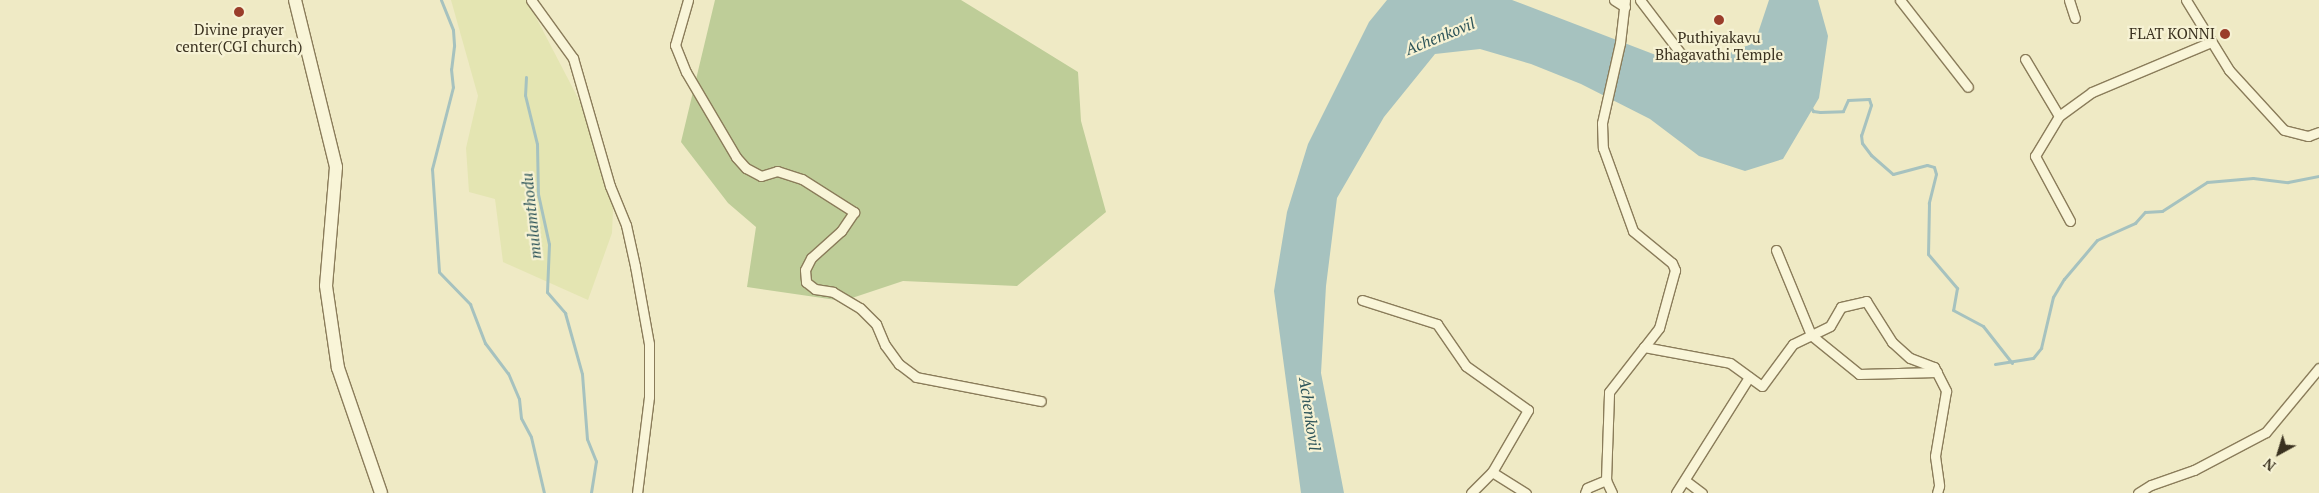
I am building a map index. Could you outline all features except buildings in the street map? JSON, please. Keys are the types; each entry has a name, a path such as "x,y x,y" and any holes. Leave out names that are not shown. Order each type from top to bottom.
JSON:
{"main road":[{"path":"295,0 336,166 326,286 338,368 381,493"}],"street":[{"path":"532,0 573,58 610,186 626,225 635,266 649,344 649,397 637,493"},
{"path":"688,0 675,45 686,72 736,157 746,168 761,176 777,171 802,179 854,212 841,231 811,258 805,270 806,282 815,289 834,292 860,308 876,324 898,364 916,377 1041,401"},
{"path":"1612,493 1606,480 1610,392 1659,328 1675,270 1672,263 1633,230 1603,148 1602,122 1620,43 1625,4 1614,0"},
{"path":"1640,0 1685,59"},
{"path":"1900,0 1968,87"},
{"path":"2069,0 2075,18"},
{"path":"2186,0 2229,70 2284,130 2308,136 2319,132"},
{"path":"2070,221 2035,156 2059,116 2092,92 2211,42"},
{"path":"2025,59 2059,116"},
{"path":"1776,250 1811,334 1859,374 1937,372"},
{"path":"1362,300 1437,324 1466,366 1528,410 1492,472 1471,493"},
{"path":"1644,347 1730,363 1762,386 1793,344 1830,326 1841,307 1866,302 1892,342 1910,358 1934,366 1946,391 1935,456 1939,486 1936,493"},
{"path":"2138,493 2152,485 2194,470 2266,432 2319,368"},
{"path":"1676,493 1686,481 1749,376"},
{"path":"1492,472 1526,493"},
{"path":"1585,493 1587,488 1606,480"},
{"path":"1686,481 1702,493"}],"green space":[{"path":"451,0 527,0 592,125 614,187 612,233 588,300 503,262 495,199 469,192 466,148 478,96"},
{"path":"715,0 961,0 1078,72 1081,121 1106,212 1017,286 903,281 843,301 747,287 756,227 728,203 681,142"}],"water":[{"name":"Achenkovil","path":"1387,0 1512,0 1661,57 1712,61 1755,42 1769,0 1818,0 1828,36 1819,98 1783,159 1745,171 1699,156 1650,119 1581,84 1531,64 1480,49 1435,54 1384,117 1337,198 1326,286 1321,373 1344,493 1301,493 1274,291 1287,212 1308,144 1369,22"}],"waterway":[{"path":"441,0 453,30 454,46 451,69 453,87 432,169 439,272 470,304 485,343 508,373 519,399 521,418 531,437 544,493"},
{"name":"mulamthodu","path":"526,77 525,95 537,144 538,194 549,244 547,292 565,313 582,374 587,439 596,461 591,493"},
{"path":"1810,106 1813,111 1843,111 1848,100 1869,99 1871,105 1861,135 1862,143 1871,155 1893,174 1927,165 1934,167 1936,174 1929,203 1928,254 1957,288 1953,310 1983,326 2012,363"},
{"path":"1995,364 2033,358 2041,348 2053,297 2064,279 2097,240 2135,223 2145,212 2162,211 2207,182 2253,178 2288,182 2319,176"}],"place":[{"name":"Divine prayer center(CGI church)","path":"239,12"},
{"name":"Puthiyakavu Bhagavathi Temple","path":"1719,20"},
{"name":"FLAT KONNI","path":"2225,34"}]}
